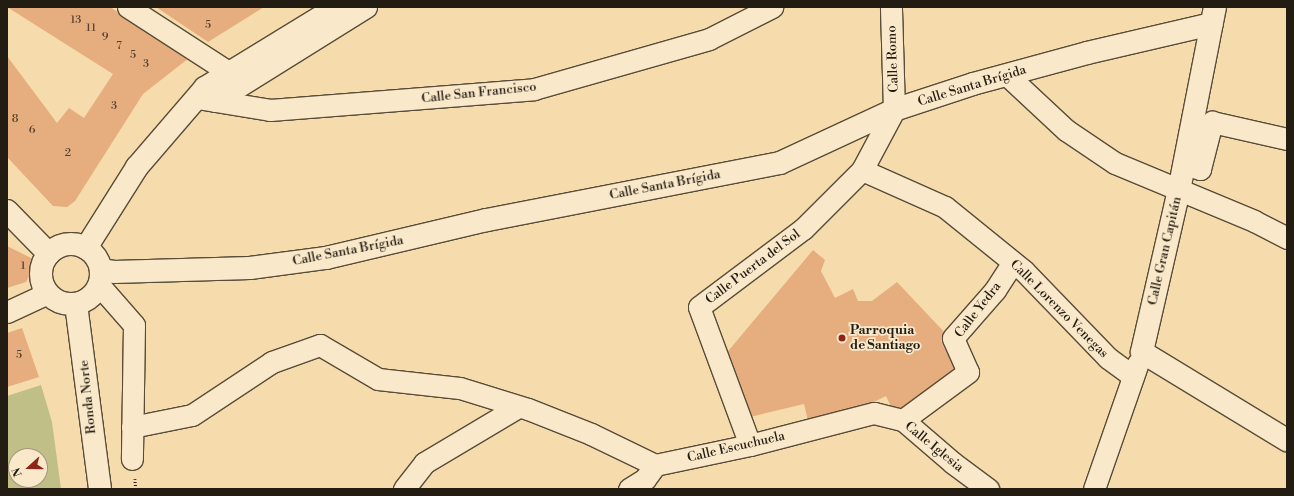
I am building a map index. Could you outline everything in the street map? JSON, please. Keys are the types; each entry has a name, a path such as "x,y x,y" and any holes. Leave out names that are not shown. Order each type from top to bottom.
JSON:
{"street":[{"path":"128,7 230,73"},
{"path":"206,100 205,88 336,7"},
{"path":"86,248 137,167 164,132 206,100 366,7"},
{"name":"Calle San Francisco","path":"206,100 270,110 534,89 709,39 772,7"},
{"name":"Calle Romo","path":"891,7 894,110"},
{"name":"Calle Santa Brígida","path":"100,278 114,272 250,268 326,258 487,220 780,163 894,110 1007,75 1214,16"},
{"name":"Calle Gran Capitán","path":"1094,489 1142,352 1179,190 1214,16"},
{"path":"1007,75 1066,130 1109,159 1254,221 1287,238"},
{"name":"Calle Puerta del Sol","path":"750,445 699,307 803,229 862,170 894,110"},
{"path":"1184,164 1200,169 1212,122 1287,139"},
{"name":"Calle Lorenzo Venegas","path":"862,170 945,207 1013,262 1108,358 1133,376"},
{"path":"7,211 49,254"},
{"path":"100,278 94,294 76,304 61,303 48,293 44,286 42,269 49,254 66,244 86,248 93,254 100,278 134,325 132,459"},
{"name":"Calle Yedra","path":"903,420 968,372 953,338 996,290 1013,262"},
{"path":"7,312 48,293"},
{"name":"Ronda Norte","path":"76,304 100,489"},
{"path":"132,427 192,416 272,362 320,345 378,379 460,388 518,407 591,434 655,465 645,480 629,489"},
{"path":"1142,352 1287,440"},
{"path":"404,489 424,463 518,407"},
{"name":"Calle Iglesia","path":"853,419 874,413 903,420 988,489"},
{"name":"Calle Escuchuela","path":"655,465 750,445 853,419"}],"shaded area":[{"path":"41,385 52,422 61,489 7,489 7,396"}],"building":[{"path":"7,7 110,7 189,58 143,94 75,201 67,207 53,206 7,157 7,56 57,123 69,108 84,118 113,74"},
{"path":"156,7 264,7 208,42"},
{"path":"7,246 37,261 26,282 7,288"},
{"name":"Parroquia de Santiago","path":"813,250 825,260 821,271 835,298 853,289 858,301 872,301 897,282 947,335 941,341 958,375 894,413 886,396 862,408 860,406 836,419 809,425 804,404 750,417 735,371 730,372 724,356"},
{"path":"22,328 39,377 7,387 7,333"}],"place":[{"name":"Parroquia de Santiago","path":"842,338"}]}
